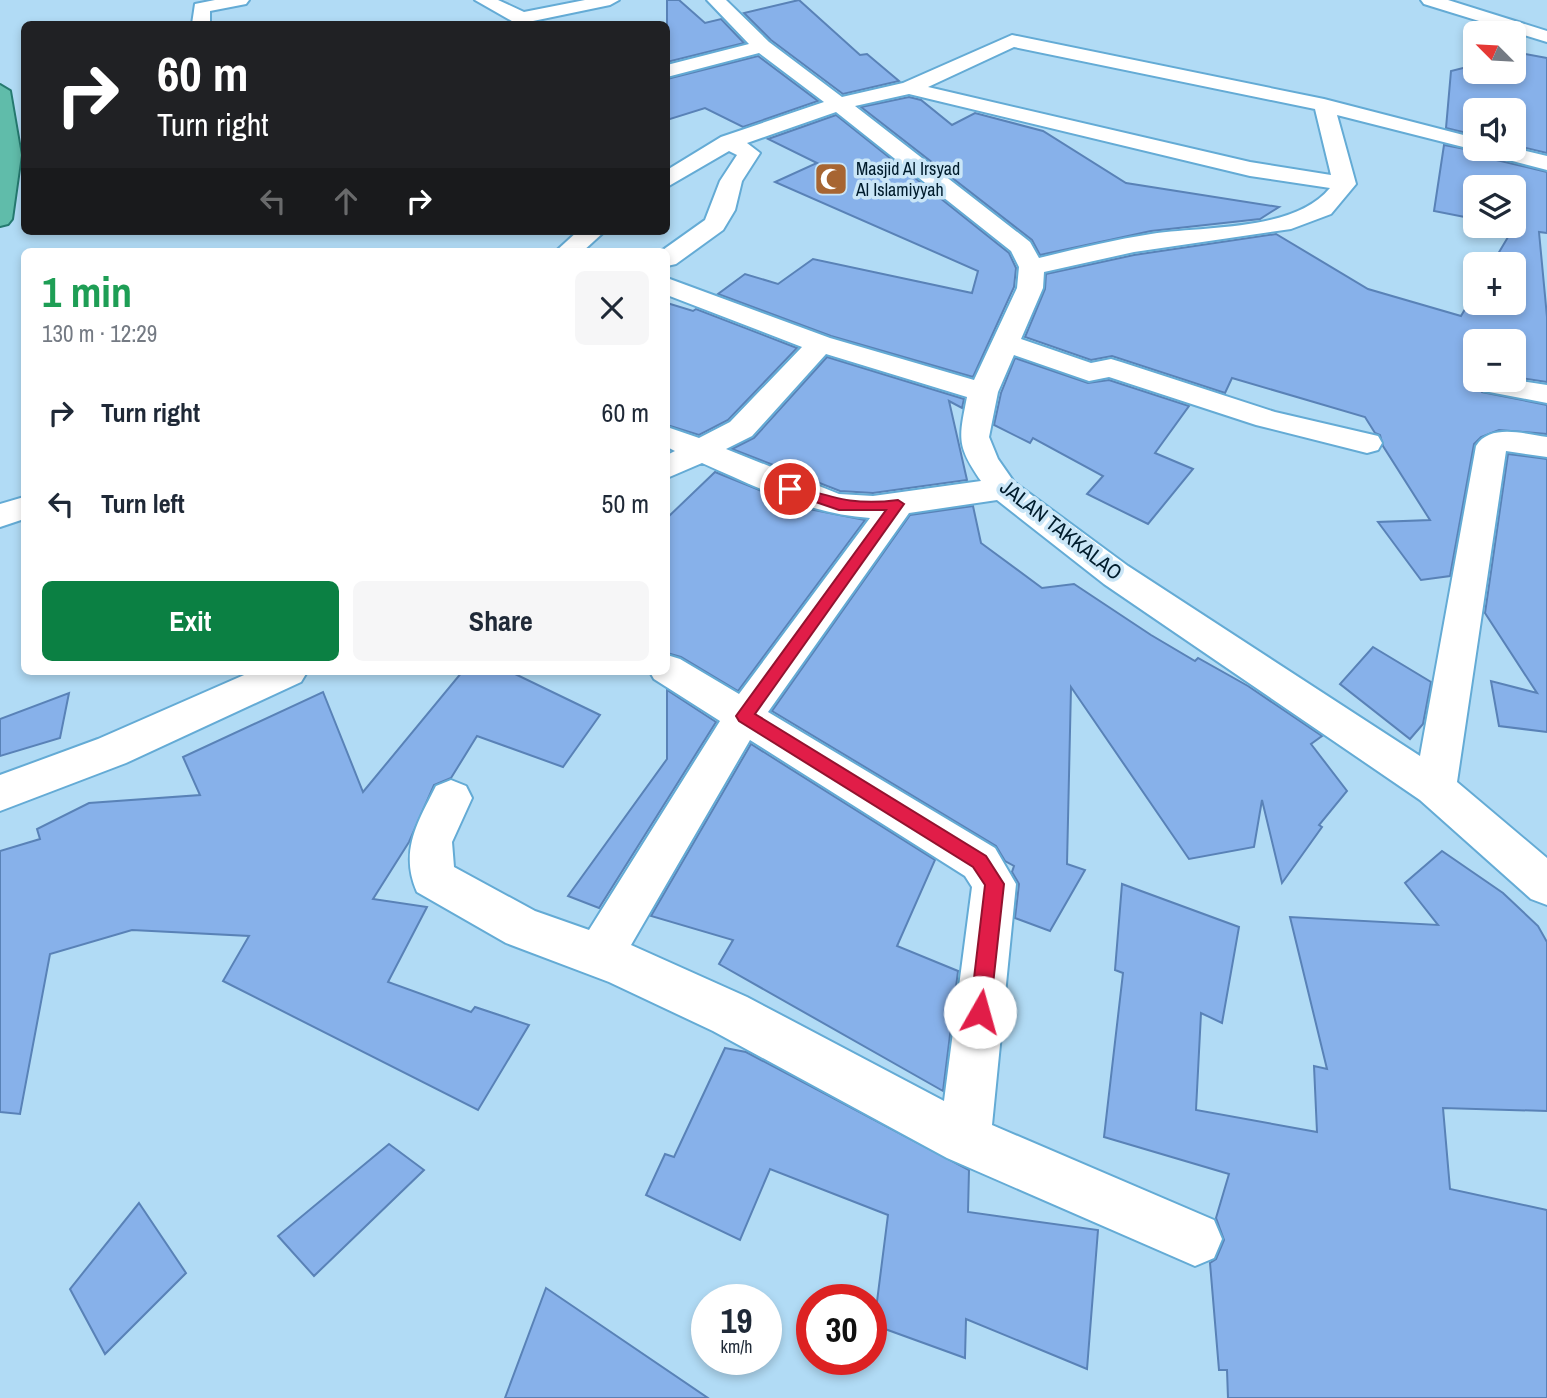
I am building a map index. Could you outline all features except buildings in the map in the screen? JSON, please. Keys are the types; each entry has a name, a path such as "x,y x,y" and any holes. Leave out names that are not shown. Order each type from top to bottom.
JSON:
{"highway":[{"path":"0,91 10,132 12,172 0,219"}],"street":[{"path":"201,21 201,8 240,0"},
{"path":"484,0 524,21 610,0"},
{"path":"716,0 762,46 1004,232 1021,247 1032,267 1124,246 1170,238 1238,234 1286,222 1322,210 1345,184"},
{"path":"1430,0 1547,37"},
{"path":"670,178 729,142 839,104 909,88 1012,41 1324,105 1463,141"},
{"path":"670,70 762,46"},
{"path":"909,88 1250,169 1345,184"},
{"path":"1324,105 1345,184"},
{"path":"670,257 714,225 723,210 731,181 749,153 729,142"},
{"path":"1526,158 1547,163"},
{"path":"572,248 588,235"},
{"name":"JALAN TAKKALAO","path":"1032,267 1030,289 983,392 974,437 983,461 1003,489 1116,575 1435,788 1547,885"},
{"path":"670,287 820,344 983,392"},
{"path":"1007,342 1089,372 1111,368 1267,419 1367,443"},
{"path":"670,466 741,429 820,344"},
{"path":"1526,390 1547,394"},
{"path":"670,437 812,498 839,505 873,507 1003,489"},
{"path":"1435,788 1491,446 1503,441 1547,447"},
{"path":"599,956 744,716 898,504"},
{"path":"0,516 21,509"},
{"path":"670,671 980,862 995,884 965,1140"},
{"path":"0,793 112,751 281,675"},
{"path":"451,798 431,842 433,878 522,928 599,956 730,1014 965,1140 1195,1239"}],"place":[{"name":"Masjid Al Irsyad Al Islamiyyah","path":"831,179"}],"route":[{"path":"790,489 839,505 873,507 898,504 744,716 980,862 995,884 980,1012"}]}
